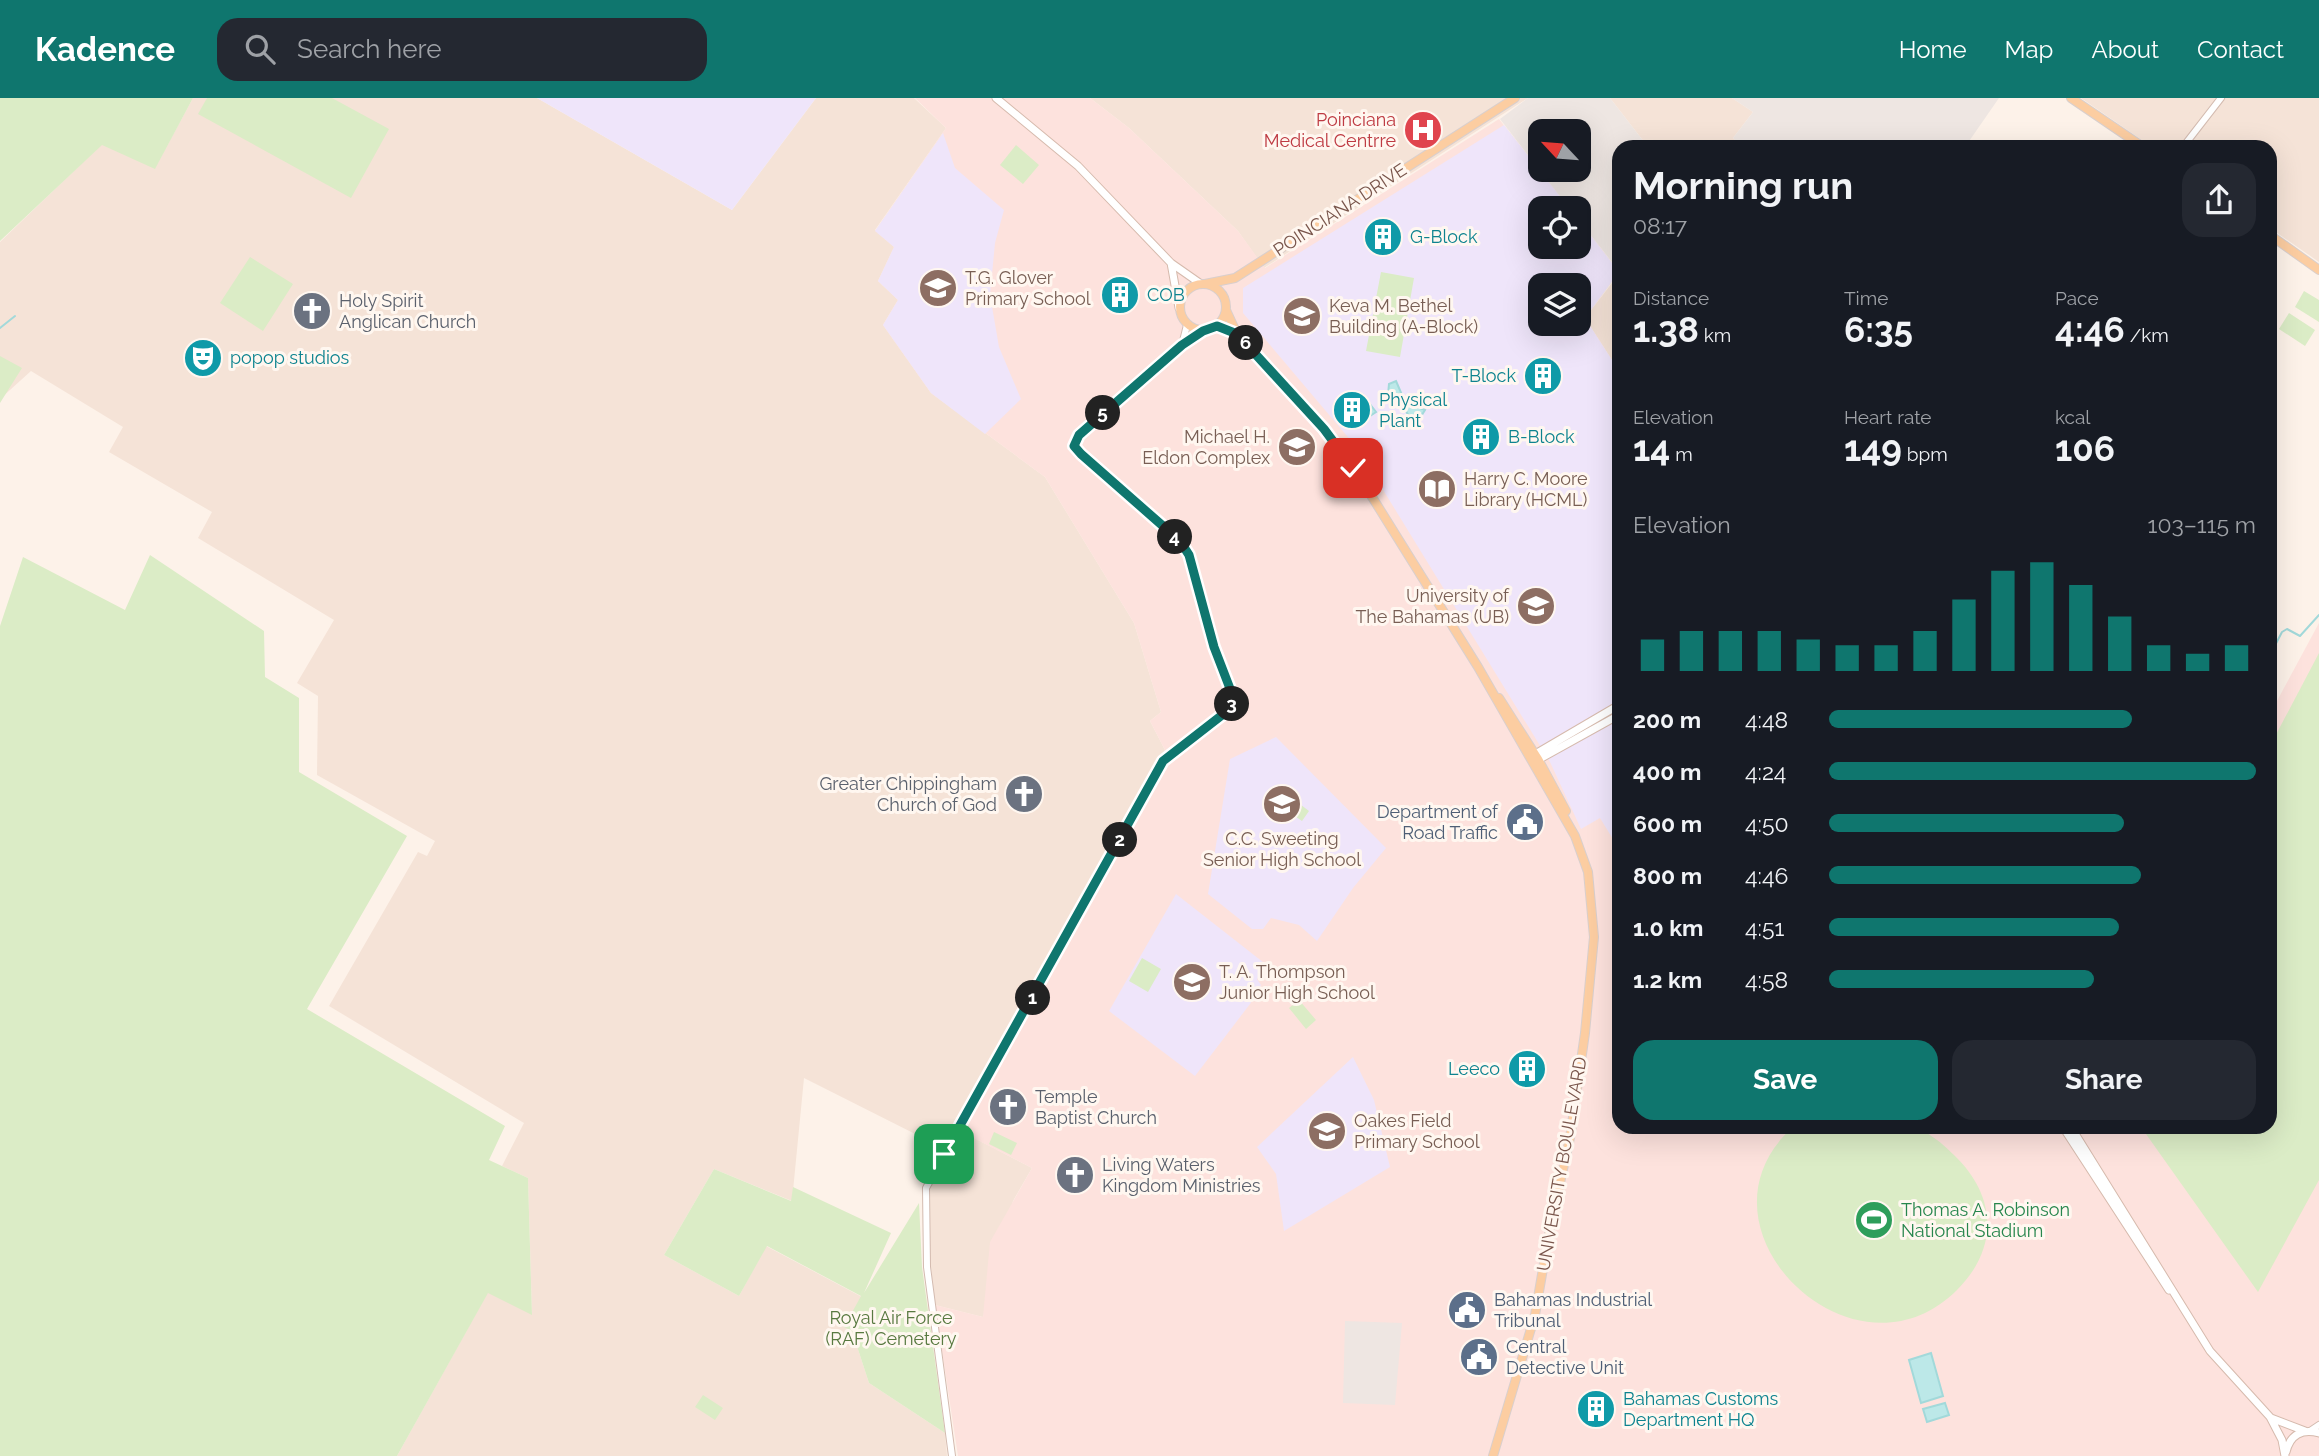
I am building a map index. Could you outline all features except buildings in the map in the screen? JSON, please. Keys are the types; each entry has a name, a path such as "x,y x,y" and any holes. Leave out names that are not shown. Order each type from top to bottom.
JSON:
{"main road":[{"path":"996,98 1079,166 1171,263 1203,284 1215,288 1223,296 1226,310 1217,326 1203,331 1187,325 1180,308 1171,263"},
{"name":"POINCIANA DRIVE","path":"1235,278 1516,98"},
{"path":"2071,98 2133,140"},
{"path":"2277,240 2319,270"},
{"path":"1180,308 1184,293 1203,284 1235,278"},
{"path":"1223,296 1235,278"},
{"name":"UNIVERSITY BOULEVARD","path":"1226,310 1237,334 1324,429 1353,468 1567,814 1588,872 1594,937 1586,1033 1570,1139 1535,1315 1493,1456"},
{"name":"UNIVERSITY BOULEVARD","path":"1217,326 1237,334"},
{"path":"1534,758 1612,709"},
{"path":"1534,758 1612,719"},
{"path":"2068,1134 2216,1359 2270,1417 2285,1456"},
{"path":"2075,1134 2197,1331"},
{"path":"2270,1417 2290,1428 2319,1433"},
{"path":"2285,1456 2291,1440 2308,1431"}],"street":[{"path":"2188,140 2221,98"},
{"path":"1182,345 1187,325"},
{"path":"952,1456 927,1267 926,1188 1163,761 1226,712 1234,699 1214,647 1189,555 1180,541 1074,446 1091,423 1182,345 1203,331"},
{"path":"2308,1431 2319,1425"}],"shaded area":[{"path":"193,98 537,98 732,210 816,98 914,98 946,128 875,230 894,247 878,281 898,300 883,325 931,393 1045,477 1134,623 1161,712 1150,721 1165,750 953,1127 1032,1168 1013,1201 983,1317 935,1305 927,1230 927,1174 941,1147 804,1078 792,1201 714,1169 664,1255 739,1296 766,1246 862,1297 844,1326 852,1331 869,1383 945,1433 947,1456 397,1456 488,1292 532,1314 528,1178 502,1166 524,1123 329,1006 418,852 427,856 435,841 317,775 318,696 297,683 334,620 198,538 212,512 109,452 123,427 31,371 0,399 0,242 102,144 155,168"},
{"path":"537,98 816,98 732,210"},
{"path":"915,98 1090,98 1129,128 1238,231 1265,268 1499,119 1528,156 1528,182 1549,182 1560,196 1528,196 1528,259 1591,259 1591,236 1612,263 1612,281 1591,310 1591,273 1528,273 1528,336 1591,336 1591,327 1612,360 1612,1134 2277,1134 2277,701 2319,623 2319,1456 958,1456 935,1305 983,1317 990,1242 1032,1168 952,1127 1165,750 1150,721 1161,712 1134,623 1045,477 931,393 883,325 898,300 878,281 894,247 875,231 946,128"},
{"path":"1090,98 1528,98 1264,268 1238,231 1129,128"},
{"path":"1528,98 1610,98 1643,140 1612,140 1612,262 1591,235 1591,196 1560,196 1549,182 1591,182 1591,119 1528,119 1528,155 1500,119"},
{"path":"1610,98 1732,98 1753,112 1733,138 1735,140 1643,140"},
{"path":"1732,98 1999,98 1970,140 1735,140 1733,138 1753,112"},
{"path":"2081,98 2319,98 2319,262 2277,233 2277,140 2142,140"},
{"name":"University of The Bahamas (UB)","path":"1504,125 1528,156 1528,182 1549,182 1560,196 1528,196 1528,259 1591,259 1591,236 1612,263 1612,281 1591,310 1591,273 1528,273 1528,336 1591,336 1591,327 1612,360 1612,838 1600,818 1581,829 1550,762 1358,449 1243,313 1243,288"},
{"name":"T.G. Glover Primary School","path":"943,133 955,168 1004,210 995,243 990,295 999,347 1021,399 985,434 931,393 883,325 898,300 878,281 894,247 875,231"},
{"path":"1612,283 1612,360 1591,327 1591,310"},
{"name":"C.C. Sweeting Senior High School","path":"1276,737 1386,848 1353,888 1317,941 1299,925 1271,918 1263,929 1252,929 1208,894 1230,759"},
{"name":"T. A. Thompson Junior High School","path":"1176,894 1268,966 1257,979 1261,985 1250,1004 1195,1076 1109,1011"},
{"name":"Oakes Field Primary School","path":"1353,1057 1374,1100 1390,1167 1284,1231 1276,1174 1257,1147"},
{"path":"1345,1321 1402,1323 1395,1405 1343,1403"}],"green space":[{"path":"0,98 193,98 155,169 102,145 0,241"},
{"path":"207,98 332,98 389,129 351,198 198,114"},
{"path":"1016,145 1039,165 1023,184 1000,165"},
{"path":"250,257 293,284 263,331 220,303"},
{"path":"1381,272 1414,278 1400,357 1366,351"},
{"path":"2304,291 2319,300 2319,322 2295,307"},
{"path":"2289,313 2315,330 2305,346 2279,329"},
{"path":"0,356 22,368 0,403"},
{"path":"150,555 264,631 265,677 299,698 299,772 407,836 307,1009 505,1126 489,1160 528,1178 532,1315 488,1293 397,1456 0,1456 0,626 23,557 125,610"},
{"path":"2319,653 2319,1180 2258,1292 2146,1134 2277,1134 2277,733"},
{"path":"1288,795 1309,811 1302,821 1280,806"},
{"path":"1142,958 1161,969 1148,992 1129,981"},
{"path":"1299,1000 1316,1020 1306,1029 1289,1008"},
{"path":"994,1132 1017,1143 1011,1155 989,1144"},
{"name":"Thomas A. Robinson National Stadium","path":"1788,1134 1928,1134 1954,1155 1978,1187 1985,1204 1987,1221 1981,1256 1957,1290 1916,1317 1872,1322 1830,1310 1794,1285 1769,1250 1757,1209 1764,1167"},
{"name":"Royal Air Force (RAF) Cemetery","path":"714,1169 791,1201 793,1187 891,1233 864,1293 919,1203 922,1267 945,1433 869,1383 852,1331 844,1327 861,1296 767,1246 739,1296 664,1255"},
{"path":"703,1395 723,1408 715,1420 695,1407"}],"water":[{"path":"1396,381 1405,402 1425,410 1420,418 1409,416 1402,405 1388,395 1389,384"},
{"path":"1363,395 1376,412 1367,418 1354,402"},
{"path":"1931,1353 1943,1396 1921,1403 1909,1360"},
{"path":"1945,1403 1949,1415 1927,1422 1923,1409"}],"waterway":[{"path":"0,328 15,316"},
{"path":"2277,642 2287,629 2300,636 2319,615"}],"place":[{"name":"Poinciana Medical Centrre","path":"1423,130"},
{"name":"G-Block","path":"1383,237"},
{"name":"T.G. Glover Primary School","path":"938,288"},
{"name":"COB","path":"1120,295"},
{"name":"Holy Spirit Anglican Church","path":"312,311"},
{"name":"Keva M. Bethel Building (A-Block)","path":"1302,316"},
{"name":"popop studios","path":"203,358"},
{"name":"T-Block","path":"1543,376"},
{"name":"Physical Plant","path":"1352,410"},
{"name":"B-Block","path":"1481,437"},
{"name":"Michael H. Eldon Complex","path":"1297,447"},
{"name":"Harry C. Moore Library (HCML)","path":"1437,489"},
{"name":"University of The Bahamas (UB)","path":"1536,606"},
{"name":"Greater Chippingham Church of God","path":"1024,794"},
{"name":"C.C. Sweeting Senior High School","path":"1282,804"},
{"name":"Department of Road Traffic","path":"1525,822"},
{"name":"T. A. Thompson Junior High School","path":"1192,982"},
{"name":"Leeco","path":"1527,1069"},
{"name":"Temple Baptist Church","path":"1008,1107"},
{"name":"Oakes Field Primary School","path":"1327,1131"},
{"name":"Living Waters Kingdom Ministries","path":"1075,1175"},
{"name":"Thomas A. Robinson National Stadium","path":"1874,1220"},
{"name":"Bahamas Industrial Tribunal","path":"1467,1310"},
{"name":"Central Detective Unit","path":"1479,1357"},
{"name":"Bahamas Customs Department HQ","path":"1596,1409"}],"route":[{"path":"944,1154 1163,761 1226,712 1234,699 1214,647 1189,555 1180,541 1081,454 1074,446 1079,435 1182,345 1203,331 1217,326 1237,334 1324,429 1353,468"}]}
